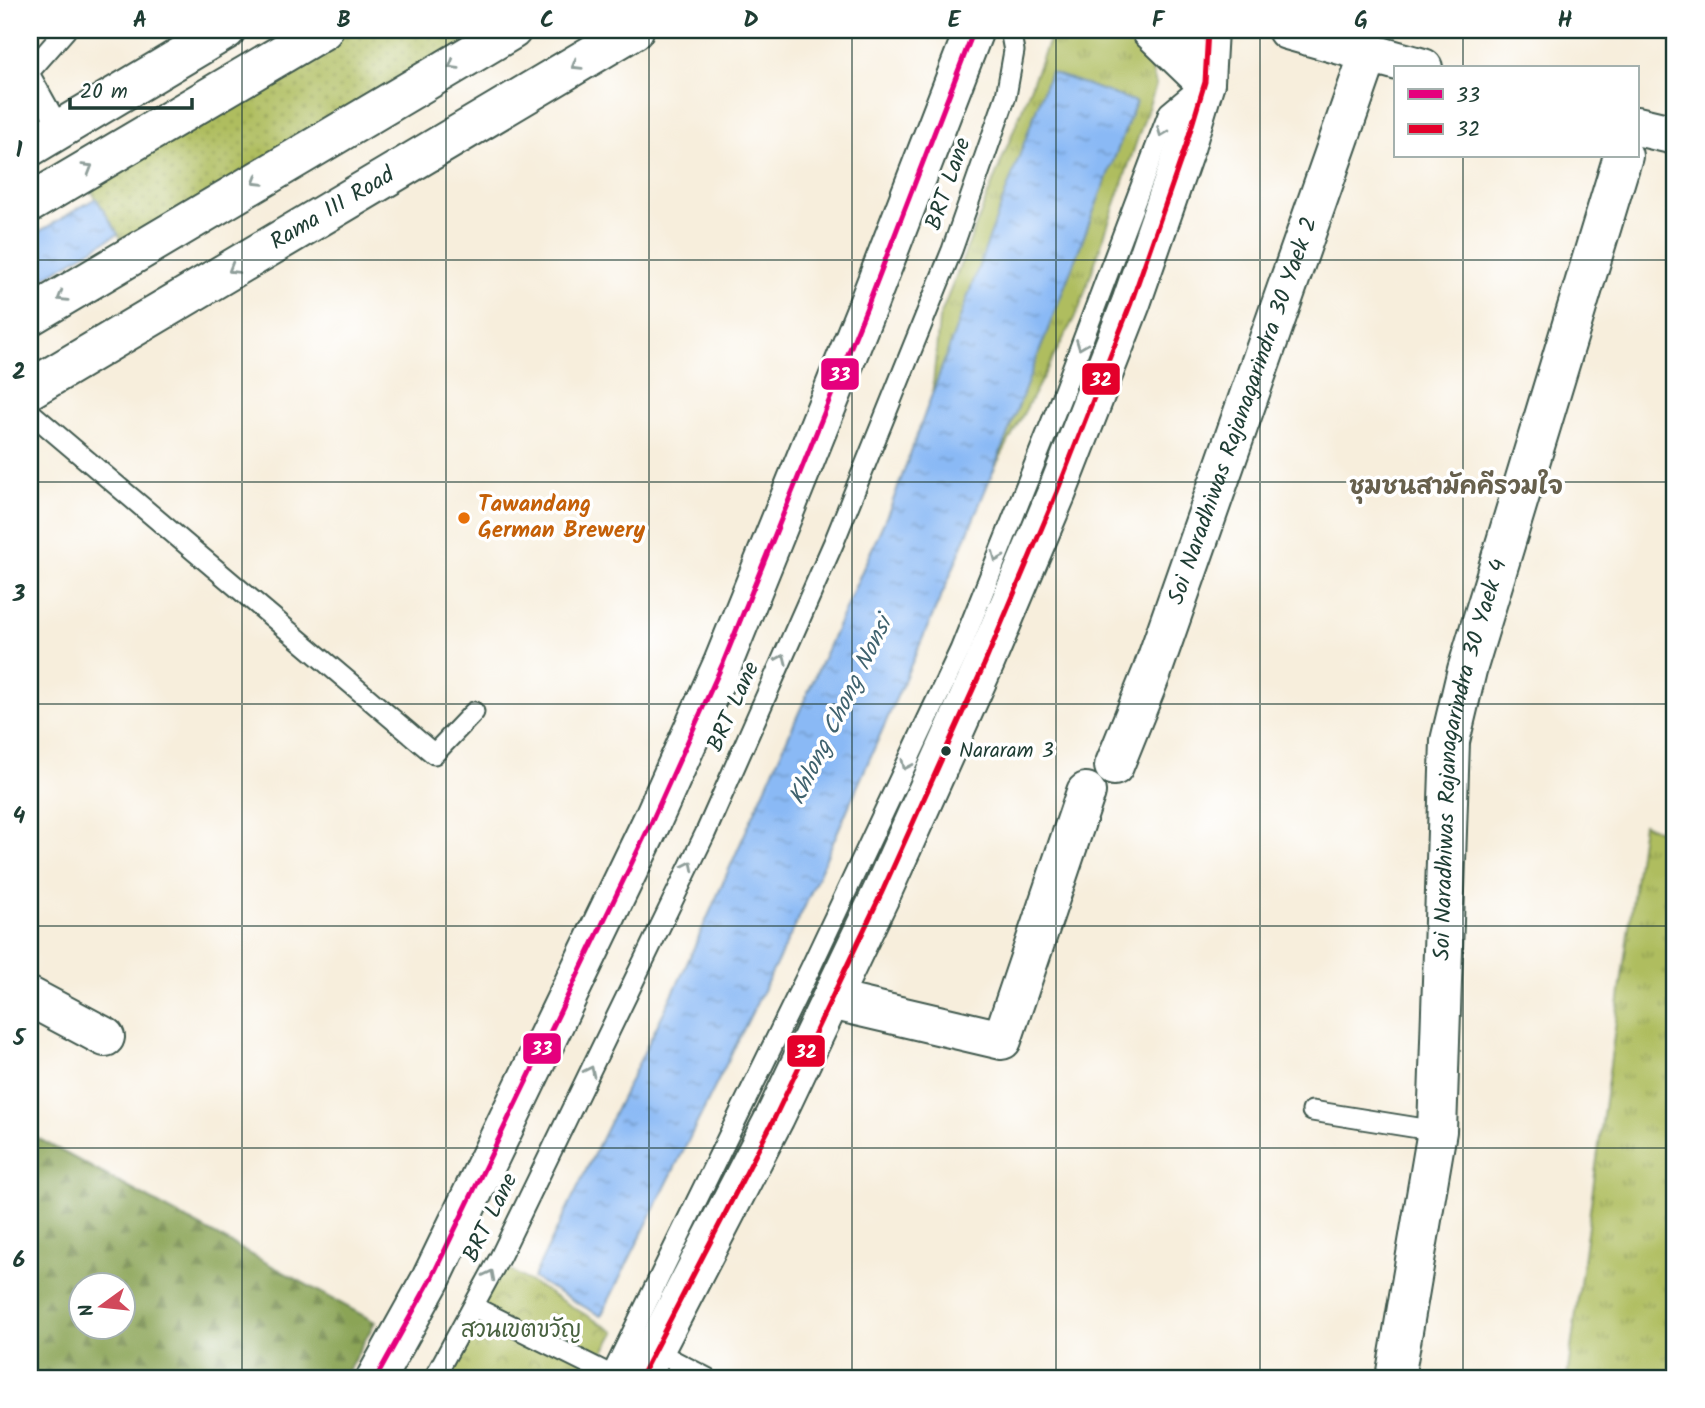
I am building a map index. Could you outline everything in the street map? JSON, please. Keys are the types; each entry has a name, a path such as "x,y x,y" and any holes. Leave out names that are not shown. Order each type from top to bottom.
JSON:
{"main road":[{"path":"30,203 323,30"},
{"path":"30,316 512,30"},
{"name":"Rama III Road","path":"30,389 634,30"},
{"path":"376,1378 431,1279 652,821 712,687 862,320 974,30"},
{"path":"1151,30 1205,82"},
{"path":"629,1371 775,1117 978,678 1057,492 1131,303 1205,82 1208,30"},
{"path":"1287,30 1415,66"},
{"path":"45,138 218,31"},
{"name":"Soi Naradhiwas Rajanagarindra 30 Yaek 2","path":"1114,766 1152,672 1369,54"},
{"path":"1638,126 1675,135"},
{"name":"Soi Naradhiwas Rajanagarindra 30 Yaek 4","path":"1395,1378 1437,1131 1450,741 1467,670 1622,158"},
{"path":"831,1000 1002,1040 1086,792"},
{"path":"30,997 105,1037"}],"lane":[{"path":"45,138 30,73 66,30"},
{"name":"BRT Lane","path":"434,1378 474,1307 705,834 834,542 952,250 1006,96 1014,51 1010,30"},
{"path":"629,1371 811,967 960,650 1061,398 1169,112 1205,82"},
{"path":"30,412 434,754 474,712"},
{"path":"1312,1111 1437,1131"},
{"path":"474,1307 629,1371 707,1378"}],"green space":[{"path":"309,30 505,30 125,245 96,198 74,169"},
{"path":"1056,30 1130,30 1149,61 1156,85 1079,309 994,469 932,397 939,319 1052,33"},
{"path":"1643,824 1675,838 1675,1378 1567,1378"},
{"path":"30,1134 375,1322 344,1378 30,1378"},
{"name":"สวนเขตขวัญ","path":"503,1266 615,1332 589,1378 442,1378"}],"water":[{"name":"Khlong Chong Nonsi","path":"1050,72 1136,102 950,576 804,908 601,1316 533,1278 680,979 891,506"},
{"path":"96,198 118,234 30,286 30,237"}],"transit line":[{"name":"33","path":"376,1378 431,1279 652,821 723,663 867,307 974,30"},
{"name":"32","path":"640,1378 775,1117 882,892 984,665 1057,492 1131,303 1186,145 1205,82 1208,30"}],"place":[{"name":"Tawandang German Brewery","path":"464,518"},
{"name":"Nararam 3","path":"946,751"}],"district":[{"name":"ชุมชนสามัคคีรวมใจ","path":"1456,487"}]}
